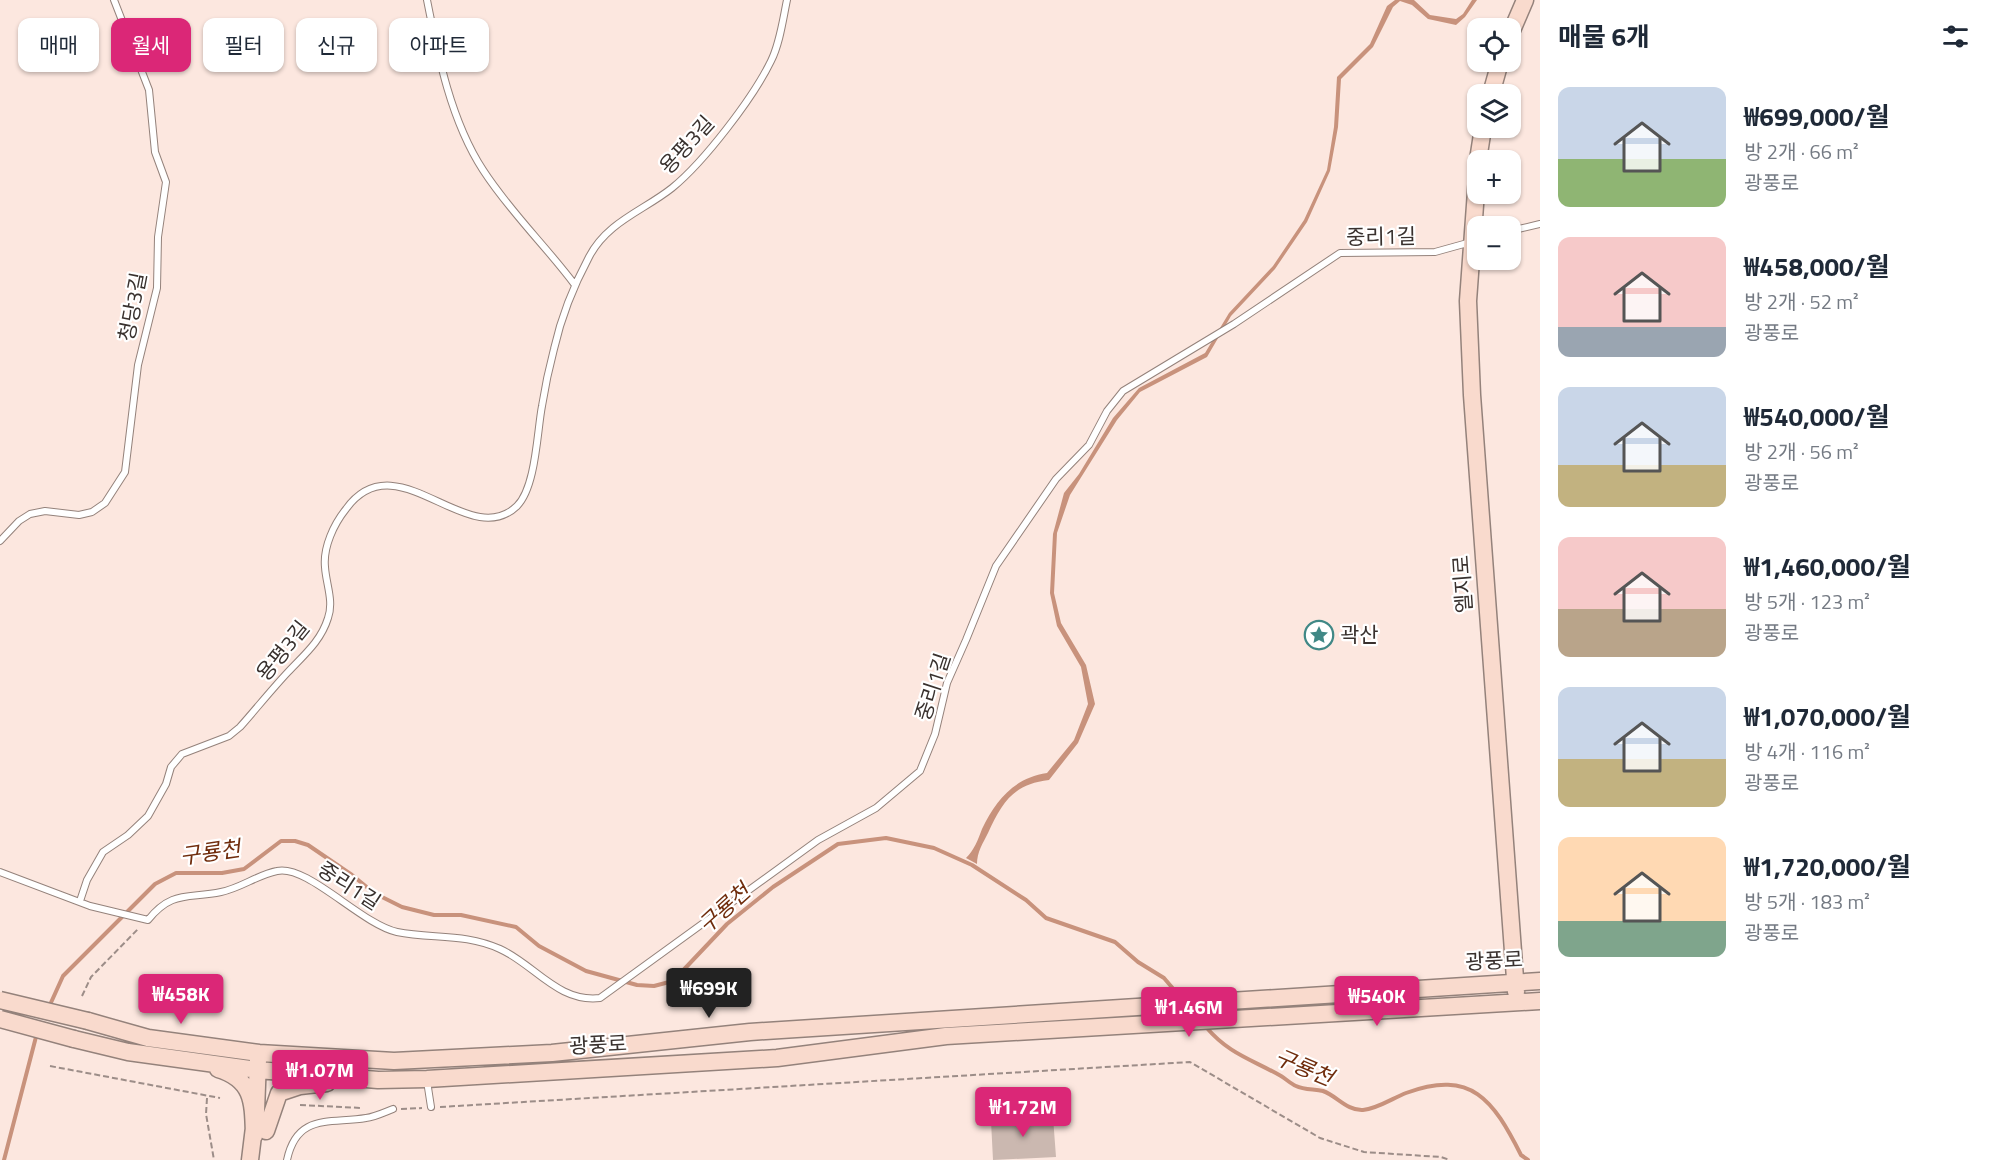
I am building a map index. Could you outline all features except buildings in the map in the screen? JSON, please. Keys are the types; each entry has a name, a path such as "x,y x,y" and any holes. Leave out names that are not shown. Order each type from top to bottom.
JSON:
{"main road":[{"path":"1517,18 1525,0"},
{"name":"엘지로","path":"1472,270 1468,301 1472,395 1517,1002"},
{"name":"광풍로","path":"0,1000 148,1038 265,1053 394,1061 529,1054 750,1032 1540,981"},
{"name":"광풍로","path":"0,1019 128,1052 263,1070 378,1080 777,1058 945,1036 1212,1018 1540,1001"},
{"path":"262,1160 260,1133 265,1053"},
{"path":"170,1058 226,1072 245,1084 253,1101 260,1133"},
{"path":"250,1160 279,1093 300,1086 378,1080"}],"lane":[{"name":"청당3길","path":"0,541 19,520 30,514 45,511 79,515 92,512 105,503 125,472 138,364 157,288 158,237 166,182 155,152 149,90 114,0"},
{"path":"428,0 445,85 471,148 496,189 575,285"},
{"name":"용평3길","path":"80,902 87,880 103,852 128,835 148,816 166,784 171,767 182,754 229,736 235,731 306,655 318,638 328,619 331,606 324,566 326,549 346,508 360,493 377,485 392,485 425,494 471,515 490,518 517,505 531,474 552,355 575,285 598,242 612,228 682,179 725,129 772,59 787,0"},
{"path":"1521,228 1540,224"},
{"name":"중리1길","path":"148,920 160,904 187,895 221,892 278,870 301,874 366,919 396,932 464,937 501,950 559,990 588,1000 600,998 818,840 876,808 920,771 935,734 947,683 996,566 1056,479 1089,445 1107,411 1123,391 1200,346 1340,253 1435,252 1467,243"},
{"path":"0,872 80,902 148,920"},
{"path":"427,1079 431,1107"},
{"path":"287,1160 290,1145 302,1130 314,1124 367,1118 393,1109"}],"path":[{"path":"82,996 91,977 148,920"},
{"path":"393,1109 1190,1062 1320,1138 1364,1152 1450,1160"},
{"path":"50,1066 207,1098 220,1098"},
{"path":"207,1098 214,1160"},
{"path":"300,1105 370,1108"}],"shaded area":[{"path":"1395,0 1414,0 1430,15 1456,19 1463,14 1472,0 1477,0 1456,25 1428,19 1412,5 1400,1 1393,7 1373,47 1341,79 1338,127 1330,171 1307,222 1275,269 1231,316 1207,357 1140,392 1117,420 1070,495 1057,533 1054,593 1061,623 1086,665 1095,704 1078,743 1049,780 1026,786 1004,804 981,848 977,864 966,858 974,848 993,809 1016,785 1047,773 1074,740 1088,704 1081,667 1057,626 1050,593 1053,534 1064,493 1079,474 1113,418 1139,388 1205,353 1229,313 1273,266 1304,220 1327,170 1334,127 1337,77 1370,44 1387,6"}],"waterway":[{"name":"구룡천","path":"49,1007 63,976 155,884 176,873 222,873 244,869 281,841 295,841 308,845 374,893 402,907 434,915 461,915 516,927 539,946 586,971 637,985 654,986 673,981 727,924 773,887 838,844 886,838 934,848 972,865 1026,900 1046,918 1115,942 1138,962 1164,978 1181,998"},
{"name":"구룡천","path":"1206,1027 1232,1050 1294,1085 1323,1091 1357,1110 1374,1108 1406,1093 1429,1087 1448,1085 1464,1088 1478,1094 1490,1105 1521,1155 1528,1160"},
{"name":"구룡천","path":"4,1160 37,1033"}],"place":[{"name":"곽산","path":"1319,635"}]}
